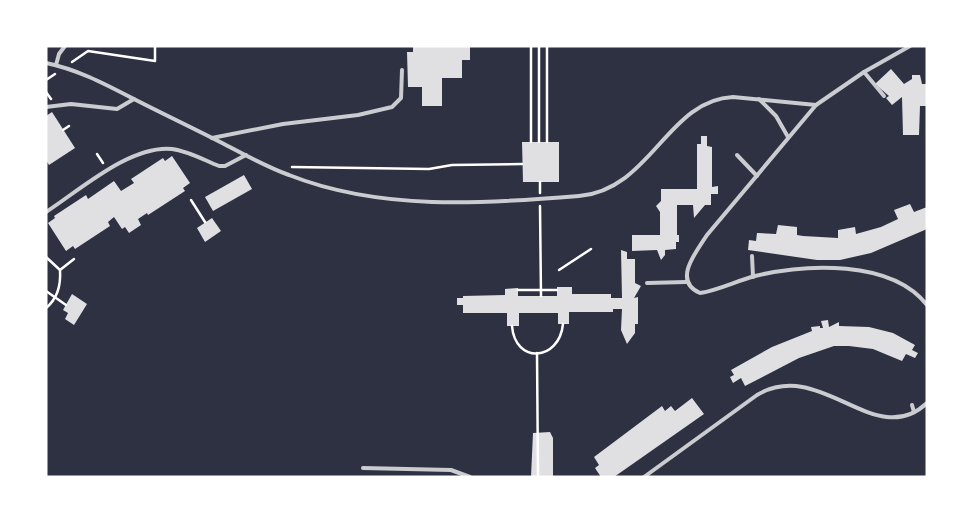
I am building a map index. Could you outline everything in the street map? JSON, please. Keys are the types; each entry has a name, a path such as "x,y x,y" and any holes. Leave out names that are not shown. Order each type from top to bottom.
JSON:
{"lane":[{"path":"56,65 59,54 65,46"},
{"path":"910,46 864,72 816,105 788,137 694,255 686,274 686,282 692,289 700,293 753,277 795,269 853,270 898,283 915,293 927,305"},
{"path":"46,63 88,76 289,176 352,194 414,201 511,201 583,196 614,186 632,174 674,129 704,104 720,98 759,99 816,105"},
{"path":"212,138 283,124 358,115 392,107 400,98 402,70"},
{"path":"864,72 884,96"},
{"path":"46,107 71,104 117,109 134,99"},
{"path":"759,99 776,116 788,137"},
{"path":"46,212 118,165 148,150 173,149 219,166 226,166 246,155"},
{"path":"737,155 757,176"},
{"path":"752,256 753,277"},
{"path":"647,283 686,282"},
{"path":"644,477 765,390 774,387 800,386 818,390 878,417 903,417 927,403"},
{"path":"830,396 832,389"},
{"path":"912,405 914,412"},
{"path":"362,468 451,470 470,477"}],"path":[{"path":"67,66 88,51 155,60 155,46"},
{"path":"531,46 531,142"},
{"path":"539,46 539,142"},
{"path":"547,142 548,46"},
{"path":"46,80 60,71"},
{"path":"46,92 52,100"},
{"path":"64,130 69,126"},
{"path":"97,154 103,164"},
{"path":"285,166 429,169 471,164 522,164"},
{"path":"540,182 541,296"},
{"path":"191,200 205,222"},
{"path":"559,270 591,249"},
{"path":"46,257 60,270"},
{"path":"46,308 54,299 59,287 60,270 74,259"},
{"path":"518,290 557,290"},
{"path":"46,291 54,299 66,305"},
{"path":"512,326 515,341 524,349 537,354 547,352 556,345 562,336 563,324"},
{"path":"537,354 538,477"}],"building":[{"path":"413,46 470,46 470,60 462,60 462,78 442,78 442,106 422,106 422,87 408,87 407,52 413,52"},
{"path":"891,69 904,84 912,79 912,75 920,75 922,84 927,84 927,106 920,106 919,135 903,135 902,97 892,105 886,98 889,96 875,84"},
{"path":"52,112 75,148 49,165 46,160 46,116"},
{"path":"701,136 707,136 707,146 712,147 712,187 718,186 718,194 711,194 711,205 705,205 694,218 693,205 677,205 677,235 679,235 679,242 676,242 676,249 665,250 665,255 661,260 657,250 632,251 632,235 660,235 660,212 656,206 661,201 661,189 697,189 697,144 701,144"},
{"path":"522,142 559,142 559,182 523,182"},
{"path":"172,156 190,183 183,188 185,191 148,215 147,213 138,219 141,225 129,233 125,227 122,229 114,217 108,222 110,226 75,249 73,246 66,251 48,223 55,218 54,216 86,195 88,199 114,181 121,191 134,183 131,179 163,158 165,161"},
{"path":"244,175 252,189 213,211 205,197"},
{"path":"910,204 914,212 927,207 927,229 871,253 840,260 817,260 748,250 749,240 756,241 757,233 776,234 778,225 797,227 797,235 838,238 838,230 855,227 856,234 881,227 898,219 894,210"},
{"path":"212,218 221,231 205,242 197,228"},
{"path":"621,250 627,252 627,259 635,259 635,283 641,286 634,298 638,297 638,324 635,324 635,333 627,344 621,330 622,309 613,309 613,312 569,312 569,324 558,324 558,313 519,313 519,326 507,326 507,313 463,313 463,305 457,305 457,298 463,298 463,296 505,295 505,289 518,288 518,296 557,296 557,287 572,287 572,294 611,294 611,298 622,298"},
{"path":"72,294 87,304 74,325 65,319 68,313 63,310"},
{"path":"828,320 829,327 839,322 839,326 869,327 893,333 915,345 912,350 918,353 915,358 906,354 902,361 873,349 834,346 799,358 745,386 741,378 733,383 730,377 734,375 731,370 772,347 812,331 811,327 820,326 820,328 823,328 821,321"},
{"path":"692,398 704,414 614,477 601,477 595,468 599,465 594,457 662,406 665,411 671,406 675,411"},
{"path":"550,432 553,438 553,477 531,477 533,433"}]}
